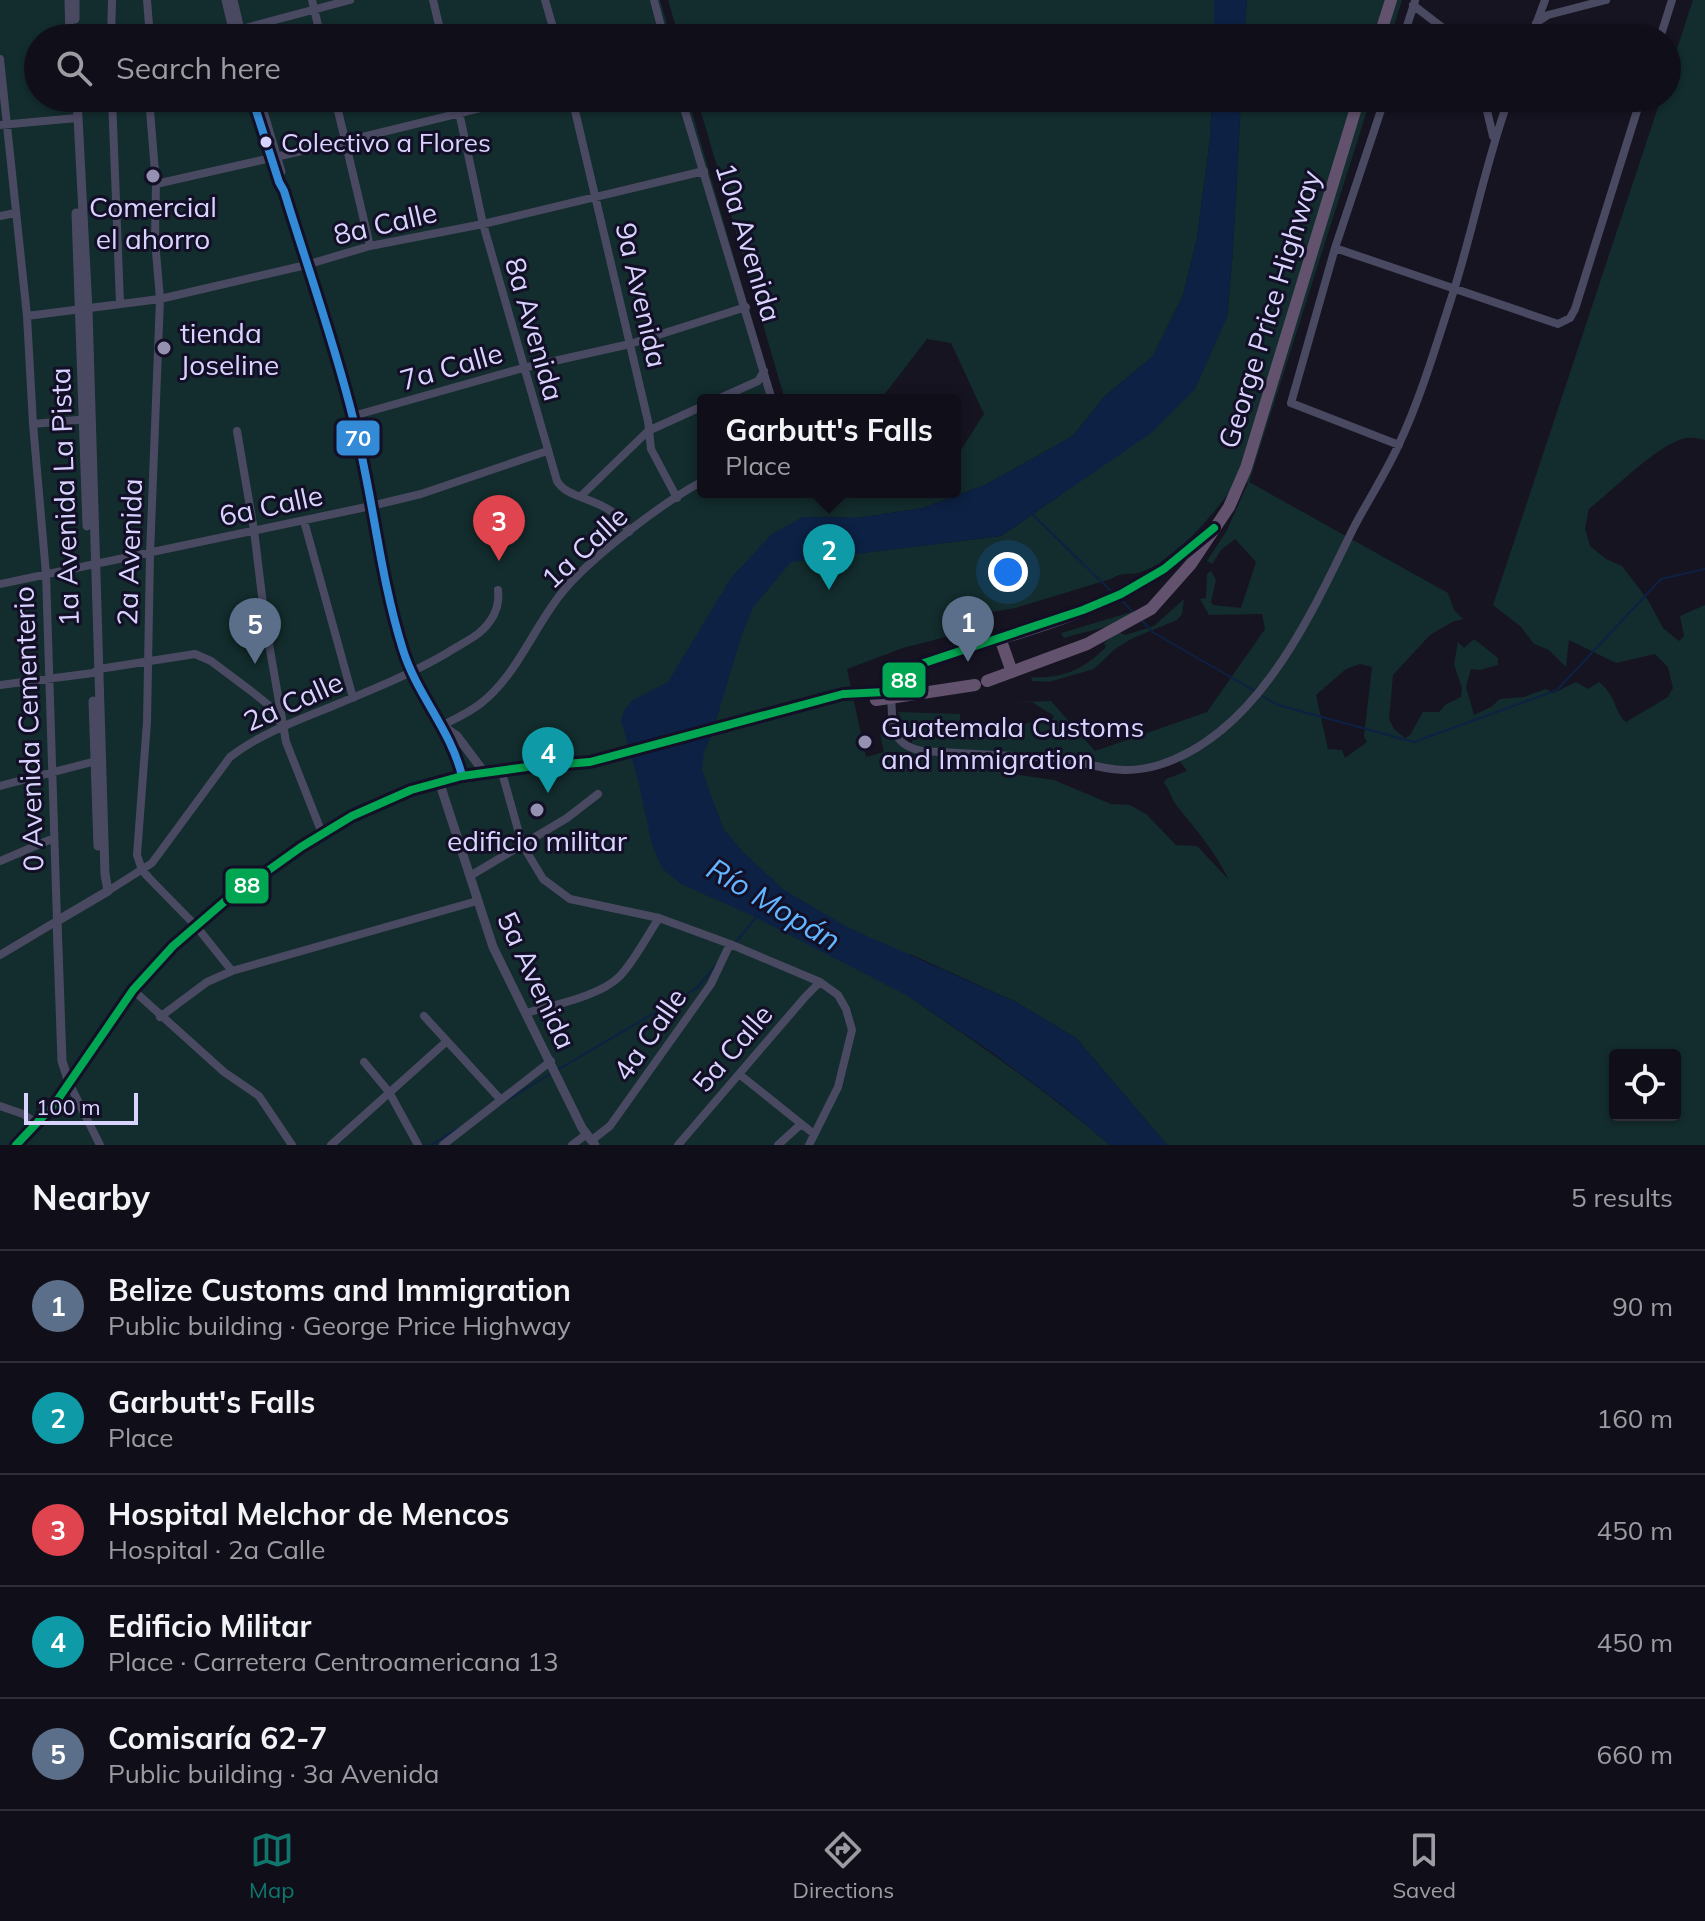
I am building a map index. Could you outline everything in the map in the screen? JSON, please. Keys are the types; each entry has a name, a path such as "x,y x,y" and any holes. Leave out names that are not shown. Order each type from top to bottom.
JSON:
{"highway":[{"path":"1383,24 1391,0"},
{"name":"George Price Highway","path":"22,1143 69,1083 133,990 173,946 224,902 322,833 390,799 462,776 501,769 577,764 613,757 829,699 981,683 1087,644 1151,609 1180,578 1229,507 1246,468 1355,112"},
{"name":"George Price Highway","path":"891,694 924,663 1083,610 1121,594 1173,562 1214,528"},
{"path":"1000,638 1012,672"}],"street":[{"path":"69,0 72,24"},
{"path":"74,24 75,0"},
{"path":"111,24 112,0"},
{"path":"147,0 149,24"},
{"path":"226,0 234,24"},
{"path":"233,0 236,24"},
{"path":"262,24 313,4 350,0"},
{"path":"433,0 439,24"},
{"path":"545,0 552,24"},
{"path":"654,0 660,24"},
{"path":"1536,23 1545,0"},
{"path":"1536,23 1548,15 1606,0"},
{"path":"1664,24 1672,0"},
{"path":"1407,24 1414,3 1439,24"},
{"path":"313,4 318,24"},
{"name":"0 Avenida Cementerio","path":"0,59 4,124 27,316 46,574 57,921"},
{"name":"1a Avenida La Pista","path":"75,112 84,310 97,760 105,893"},
{"path":"113,112 120,303"},
{"name":"2a Avenida","path":"142,870 137,848 147,722 160,299 150,112"},
{"path":"257,112 274,158"},
{"path":"262,112 353,416 397,627 411,673 443,725 458,758 462,776"},
{"path":"339,112 370,246"},
{"path":"156,184 467,112"},
{"name":"9a Avenida","path":"576,112 655,458 677,498"},
{"name":"10a Avenida","path":"685,112 770,394"},
{"path":"1380,112 1335,248 1291,403 1399,445"},
{"path":"1487,112 1493,140"},
{"path":"891,694 895,735 911,749 1062,759 1117,771 1157,765 1179,757 1223,730 1294,645 1399,445 1454,288 1493,140 1504,112"},
{"path":"1335,248 1558,324 1570,318 1575,309 1637,112"},
{"name":"8a Avenida","path":"459,114 483,224 547,451 561,487 614,512 629,532"},
{"path":"4,124 75,119"},
{"name":"8a Calle","path":"27,316 160,299 306,265 370,246 483,224 704,171"},
{"path":"0,216 15,213"},
{"name":"7a Calle","path":"353,416 523,368 630,344 746,307"},
{"path":"729,394 758,381 764,371"},
{"path":"581,496 648,431 697,409"},
{"path":"33,424 86,419"},
{"path":"237,431 283,726 291,759 322,833"},
{"name":"6a Calle","path":"0,584 421,494 547,451"},
{"name":"1a Calle","path":"443,725 470,711 492,693 518,661 561,594 629,532 697,485"},
{"path":"304,521 353,698"},
{"name":"2a Calle","path":"0,955 142,870 159,854 230,757 243,747 283,726 411,673 480,632 493,616 499,601 498,590"},
{"path":"0,685 195,654 271,707 283,726"},
{"path":"443,725 457,736 484,772"},
{"path":"0,786 97,760"},
{"path":"501,769 522,844 543,879 570,899 659,918 820,982 838,995 852,1030 838,1087 809,1145"},
{"name":"5a Avenida","path":"439,781 493,947 591,1140"},
{"path":"470,876 567,818 598,794"},
{"path":"0,861 54,838"},
{"path":"142,870 196,926 232,971"},
{"path":"160,1017 207,982 232,971 477,901"},
{"path":"526,1013 611,984 621,975 659,918"},
{"path":"57,921 62,1061 69,1083 100,1145"},
{"name":"4a Calle","path":"572,1145 591,1140 610,1126 711,984 730,944"},
{"name":"5a Calle","path":"678,1145 820,982"},
{"path":"133,990 224,1072 259,1096 292,1145"},
{"path":"424,1016 501,1100"},
{"path":"331,1145 447,1041"},
{"path":"443,1145 551,1061"},
{"path":"364,1062 389,1092 418,1145"},
{"path":"739,1074 814,1134"},
{"path":"0,1106 38,1124"},
{"path":"778,1145 800,1125"}],"green space":[{"path":"0,0 660,0 667,24 24,24 24,112 692,112 773,394 697,394 697,498 950,498 923,508 857,518 809,517 821,558 1001,536 1062,494 1227,317 1240,112 1367,112 1249,482 1448,593 1454,610 1463,619 1430,635 1393,675 1389,719 1394,729 1405,738 1410,735 1423,712 1439,712 1445,705 1461,697 1462,688 1454,664 1458,642 1464,648 1474,639 1498,658 1498,665 1471,669 1466,687 1474,715 1500,699 1524,697 1546,689 1554,693 1576,682 1588,689 1599,682 1626,722 1668,697 1673,688 1668,667 1655,654 1616,663 1569,640 1566,667 1549,650 1534,644 1521,627 1493,605 1656,112 1681,112 1681,36 1693,0 1705,0 1705,440 1686,438 1650,458 1589,509 1585,528 1590,546 1606,559 1622,566 1648,600 1663,628 1679,641 1684,636 1680,616 1705,605 1705,1145 1167,1145 1076,1038 1016,1002 910,954 921,1005 1110,1145 0,1145","holes":["1237,482 1248,483 1227,530 1207,561 1212,564 1221,550 1235,539 1256,562 1241,608 1213,605 1216,580 1211,571 1207,574 1206,598 1200,599 1209,615 1262,614 1265,629 1207,712 1095,751 1051,701 980,703 1032,702 1054,716 1053,719 1024,724 1015,730 1014,735 960,734 960,714 898,712 902,722 915,733 910,748 889,730 880,734 884,752 866,757 847,669 903,648 961,633 986,613 1015,608 1155,566 1194,534","1360,664 1372,667 1364,736 1367,742 1345,758 1342,750 1328,749 1316,695 1346,669","1048,753 1110,768 1162,763 1175,755 1187,771 1166,779 1164,783 1229,880 1197,846 1176,845 1146,814 1130,805 1111,804 1054,780 1019,775 1005,769 1003,761 1008,754"]},
{"path":"668,0 1214,0 1214,24 675,24"},
{"path":"1247,0 1402,0 1394,24 1245,24"},
{"path":"701,112 1211,112 1197,238 1183,295 1153,356 1104,397 1073,436 985,485 961,494 961,450 984,414 951,343 927,339 885,394 783,394"},
{"path":"1184,599 1182,614 1177,620 1133,638 1115,649 1094,669 1049,682 1032,681 1031,677 1063,674 1081,667 1098,655 1106,647 1104,643 1119,632 1125,635 1154,626"},
{"path":"1135,611 1119,622 1101,628 1064,638 1061,633"}],"water":[{"path":"1214,0 1247,0 1245,24 1214,24"},
{"name":"Río Mopán","path":"1211,112 1240,112 1227,317 1195,389 1151,433 1001,536 791,562 754,606 742,634 704,752 702,770 723,828 743,852 784,890 849,928 1016,1002 1076,1038 1167,1145 1110,1145 990,1051 906,995 753,916 681,884 662,868 652,845 621,720 633,700 668,682 731,578 772,534 803,517 857,518 923,508 950,498 961,498 961,494 985,485 1073,436 1104,397 1153,356 1183,295 1197,238"}],"waterway":[{"path":"1033,515 1111,591"},
{"path":"1260,695 1278,705 1414,742 1557,690 1661,579 1705,569"},
{"path":"1119,598 1134,613"},
{"path":"1142,621 1154,633 1255,691"},
{"name":"Río Mopán","path":"736,942 757,916"},
{"path":"559,1069 697,988 716,965"},
{"path":"507,1100 550,1074"},
{"path":"431,1145 457,1129"}],"transit line":[{"name":"70","path":"256,112 346,389 403,650 450,743 462,776"},
{"name":"88","path":"16,1145 54,1105 133,990 173,946 224,902 301,847 352,816 411,790 462,776 590,762 843,694 885,692 924,663 1083,610 1121,594 1164,569 1214,528"}],"place":[{"name":"Colectivo a Flores","path":"266,142"},
{"name":"Comercial el ahorro","path":"153,176"},
{"name":"tienda Joseline","path":"164,348"},
{"name":"Hospital Melchor de Mencos","path":"499,561"},
{"name":"Garbutt's Falls","path":"829,590"},
{"name":"Belize Customs and Immigration","path":"968,662"},
{"name":"Comisaría 62-7","path":"255,664"},
{"name":"Guatemala Customs and Immigration","path":"865,742"},
{"name":"Edificio Militar","path":"548,793"},
{"name":"edificio militar","path":"537,810"}]}
